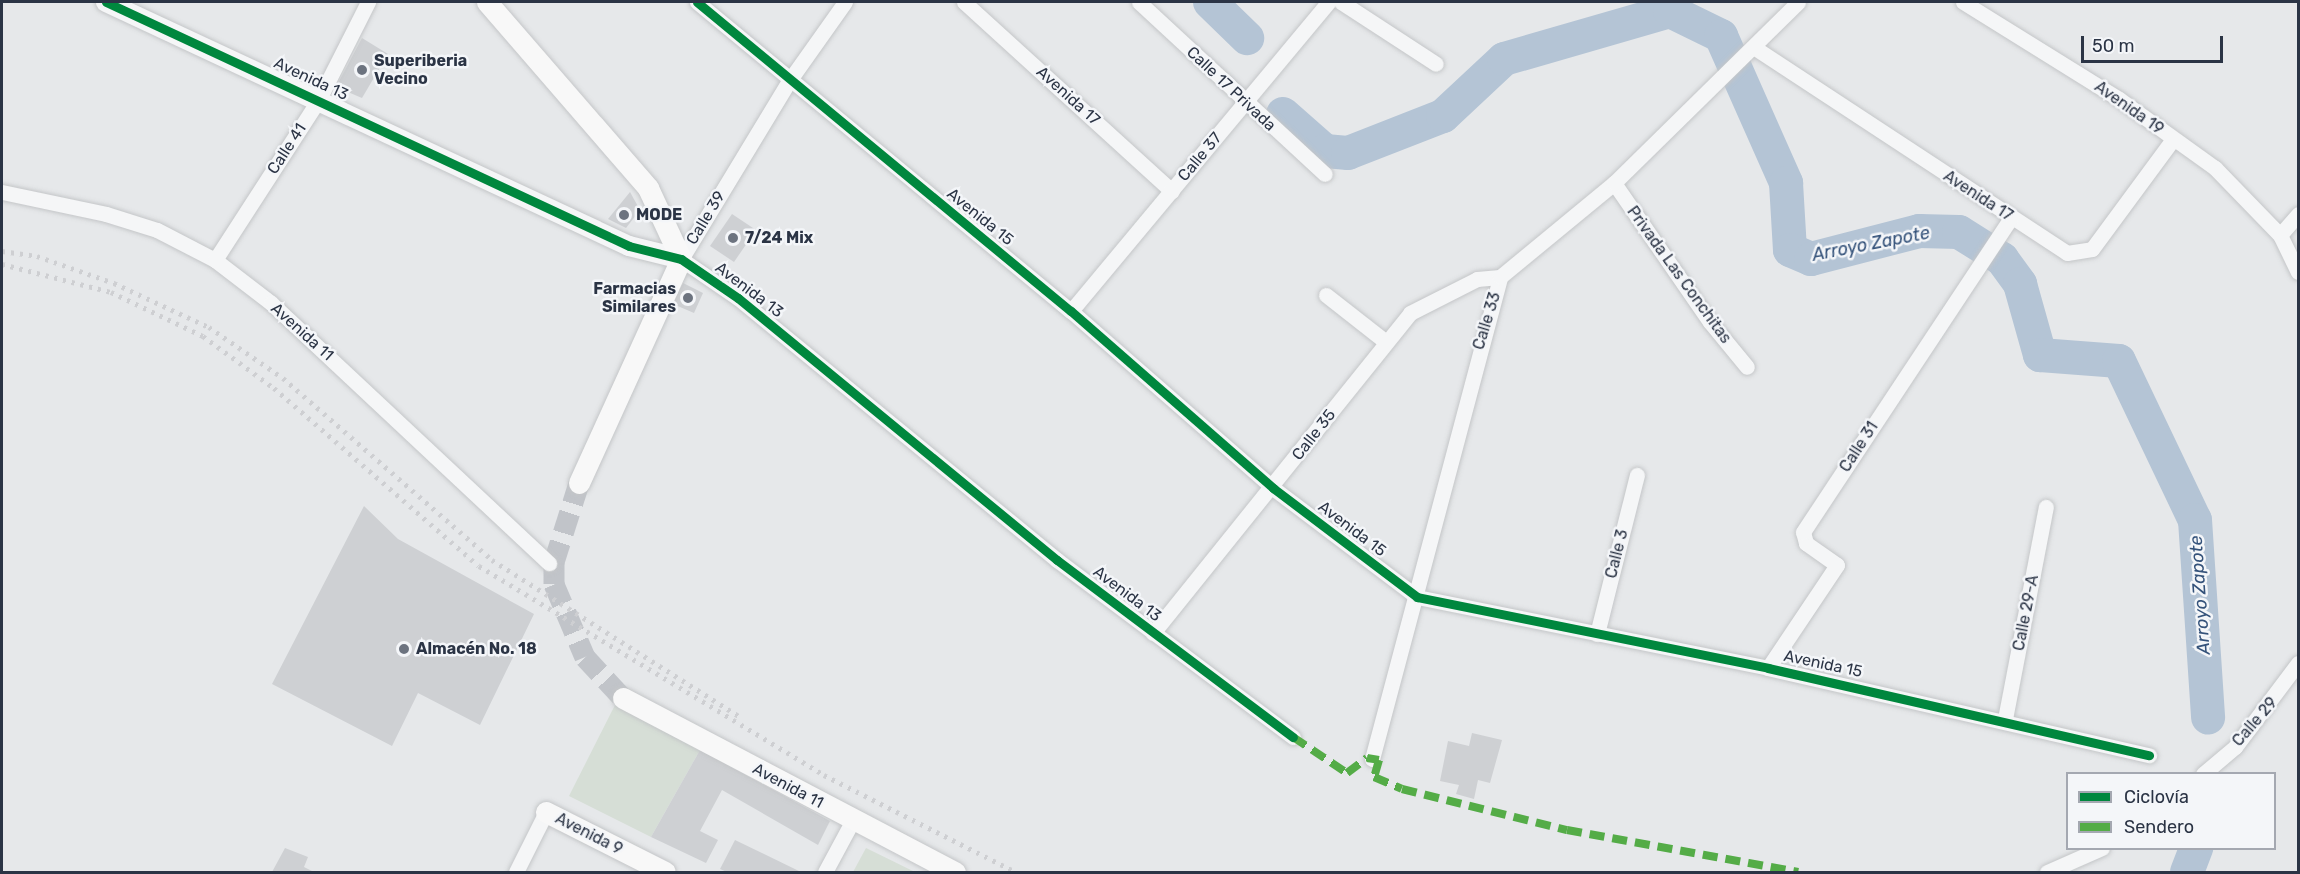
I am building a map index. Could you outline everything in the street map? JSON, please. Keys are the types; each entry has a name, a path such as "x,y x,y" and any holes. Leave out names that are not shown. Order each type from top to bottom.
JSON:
{"main road":[{"path":"487,2 648,188 681,259"},
{"name":"Calle 39","path":"579,483 681,259"},
{"name":"Avenida 11","path":"623,698 955,873"},
{"name":"Avenida 9","path":"546,812 665,873"}],"street":[{"name":"Avenida 13","path":"106,2 319,99 629,246 681,259 1153,633 1293,737"},
{"name":"Calle 41","path":"215,260 319,99 368,2"},
{"name":"Avenida 15","path":"697,2 789,81 1071,311 1273,488 1417,597 2005,719 2149,755"},
{"name":"Calle 39","path":"681,259 789,81 845,2"},
{"name":"Avenida 17","path":"964,2 1172,191"},
{"name":"Calle 17 Privada","path":"1139,2 1244,104 1325,174"},
{"name":"Calle 37","path":"1071,311 1328,2"},
{"path":"1341,2 1436,64"},
{"name":"Calle 33","path":"1372,759 1417,597 1500,277 1614,183 1755,48 1798,2"},
{"name":"Avenida 19","path":"1963,2 2215,168 2280,235"},
{"name":"Avenida 17","path":"1755,48 2067,253 2092,249 2173,139"},
{"name":"Privada Las Conchitas","path":"1614,183 1747,367"},
{"name":"Avenida 11","path":"2,192 106,214 157,230 215,260 271,303 549,562"},
{"path":"2298,214 2280,235 2298,272"},
{"name":"Calle 31","path":"1768,668 1837,565 1806,543 1803,532 2011,218"},
{"name":"Calle 35","path":"1153,633 1273,488 1386,342 1426,301 1477,279 1500,277"},
{"path":"1326,295 1386,342"},
{"name":"Calle 3","path":"1597,634 1637,475"},
{"name":"Calle 29-A","path":"2005,719 2046,507"},
{"name":"Calle 29","path":"2205,772 2242,738 2298,663"},
{"path":"516,873 546,812"},
{"path":"825,873 853,820"},
{"path":"2047,873 2100,850"}],"shaded area":[{"path":"615,705 700,750 651,837 569,796"},
{"path":"866,848 915,872 853,872"}],"building":[{"name":"Superiberia Vecino","path":"362,38 388,54 362,98 336,87"},
{"name":"MODE","path":"630,192 640,210 626,228 608,219"},
{"name":"7/24 Mix","path":"732,214 756,230 734,262 710,246"},
{"name":"Farmacias Similares","path":"683,283 703,293 694,313 673,304"},
{"name":"Almacén No. 18","path":"364,506 398,539 534,614 480,725 418,693 392,746 272,684"},
{"path":"1472,733 1502,740 1490,783 1478,780 1474,799 1456,794 1459,785 1440,781 1448,741 1469,746"},
{"path":"700,750 830,821 818,845 722,790 700,831 718,840 706,863 651,837"},
{"path":"735,840 801,872 727,872 720,869"},
{"path":"285,848 308,857 304,867 314,872 272,872"}],"waterway":[{"name":"Arroyo Zapote","path":"1210,2 1247,38"},
{"name":"Arroyo Zapote","path":"1283,114 1325,151 1348,153 1443,116 1504,59 1670,11 1721,36 1786,183 1790,250 1811,259 1919,231 1959,232 2002,259 2020,284 2040,355 2119,361 2195,520 2208,718"},
{"name":"Arroyo Zapote","path":"2187,872 2195,850"}],"tunnel":[{"path":"579,483 554,562 554,584 585,657 623,698"}],"railway":[{"path":"2,251 37,256 114,283 209,327 283,378 492,560 742,718"},
{"path":"2,264 111,292 203,336 274,388 479,566 824,775 1016,872"}],"marked path":[{"path":"1293,737 1347,773 1367,758 1379,760 1374,777 1402,789 1567,830 1798,872"}],"cycle path":[{"path":"106,2 629,246 681,259 738,298 1057,560 1293,737"},
{"path":"697,2 1071,311 1273,488 1417,597 1768,668 2149,755"}],"place":[{"name":"Superiberia Vecino","path":"362,70"},
{"name":"MODE","path":"624,215"},
{"name":"7/24 Mix","path":"733,238"},
{"name":"Farmacias Similares","path":"688,298"},
{"name":"Almacén No. 18","path":"404,649"}]}
